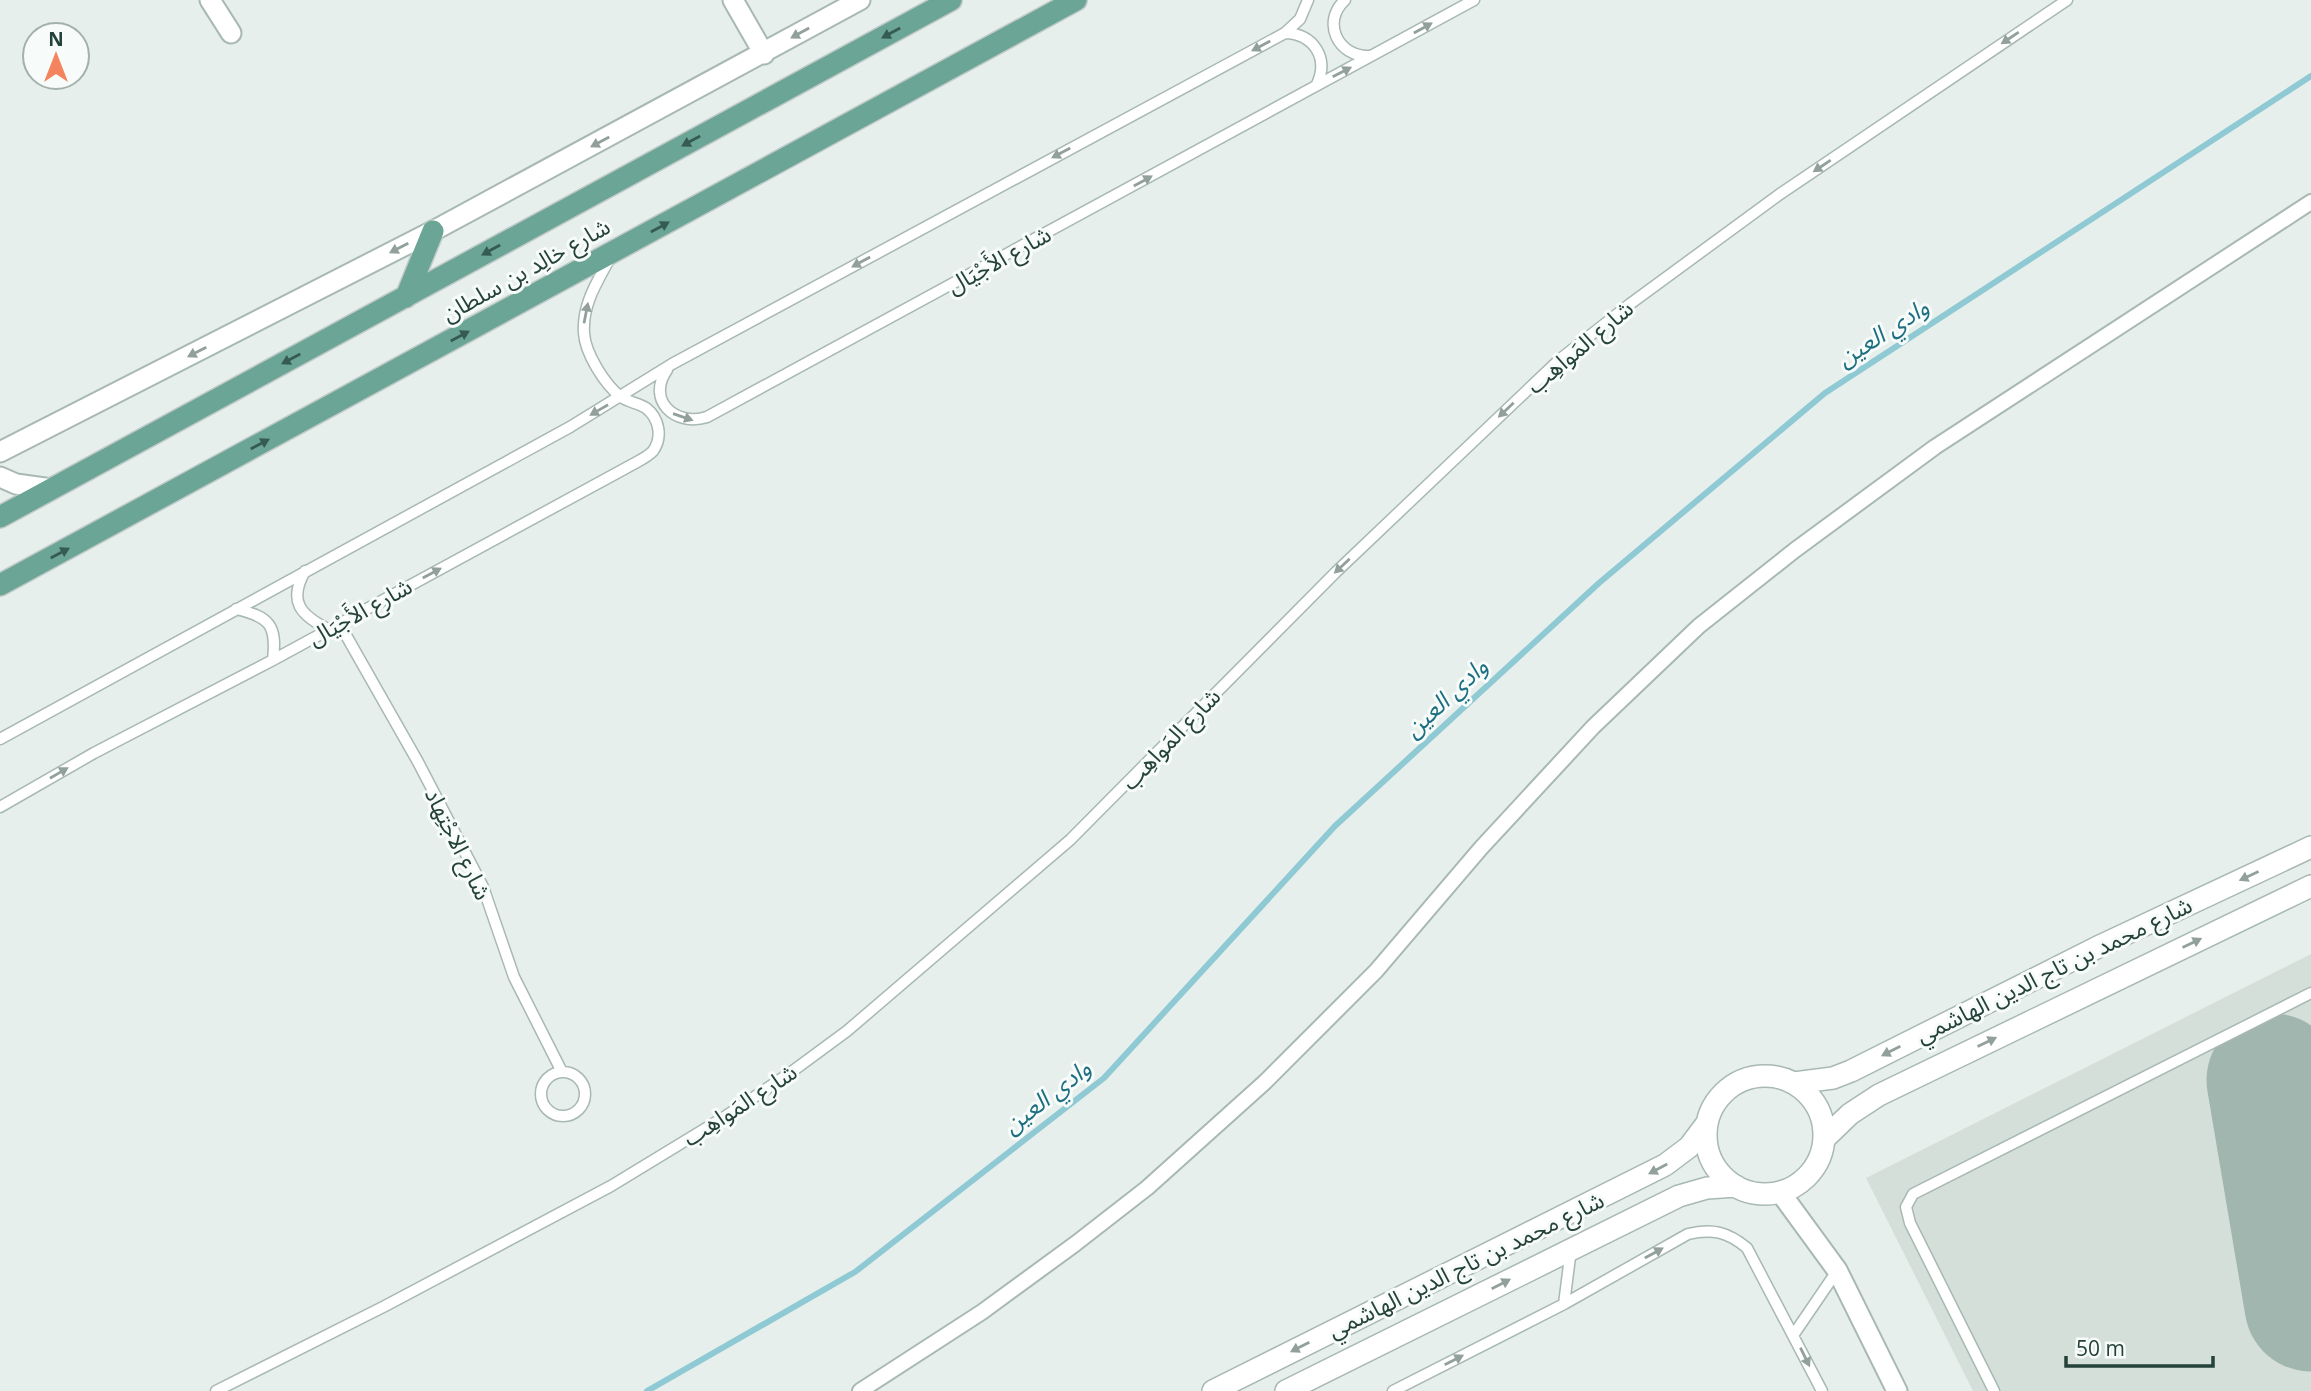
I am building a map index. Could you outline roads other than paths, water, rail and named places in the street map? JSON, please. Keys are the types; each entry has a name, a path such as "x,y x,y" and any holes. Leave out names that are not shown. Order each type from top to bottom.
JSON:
{"main road":[{"name":"شارع خالِد بن سلطان","path":"0,517 951,0"},
{"name":"شارع خالِد بن سلطان","path":"0,585 1076,0"},
{"path":"407,297 433,231"}],"street":[{"path":"210,0 231,33"},
{"path":"733,0 764,54"},
{"path":"0,452 433,231 860,0"},
{"path":"860,1391 982,1312 1076,1244 1147,1188 1265,1082 1376,971 1481,848 1592,727 1699,626 1795,550 1935,447 2311,202"},
{"path":"0,477 16,484 52,489"},
{"name":"شارع محمد بن تاج الدين الهاشمي","path":"1794,1083 1833,1078 1851,1071 2102,945 2311,847"},
{"name":"شارع محمد بن تاج الدين الهاشمي","path":"1824,1139 1850,1114 1879,1095 2311,886"},
{"path":"1768,1076 1794,1083 1814,1101 1824,1126 1824,1139 1815,1167 1794,1187 1780,1192 1758,1193 1736,1186 1720,1172 1709,1153 1706,1138 1707,1123 1719,1098 1740,1081 1768,1076"},
{"name":"شارع محمد بن تاج الدين الهاشمي","path":"1213,1391 1665,1165 1689,1147 1707,1123"},
{"name":"شارع محمد بن تاج الدين الهاشمي","path":"1286,1391 1679,1196 1707,1188 1736,1186"},
{"path":"1780,1192 1837,1270 1897,1391"}],"lane":[{"path":"0,739 622,397 672,364 1285,33 1300,19 1308,0"},
{"path":"1345,0 1335,12 1332,24 1334,35 1340,46 1349,53 1360,57 1372,56"},
{"name":"شارع الأَجْيَال","path":"672,364 664,373 660,384 660,396 665,406 673,415 684,420 696,421 707,417 1474,0"},
{"name":"شارع المَواهِب","path":"216,1391 385,1306 611,1186 726,1116 847,1031 1070,841 1336,572 1559,360 1630,304 1780,194 2067,0"},
{"path":"1285,33 1306,38 1320,54 1321,75 1316,85"},
{"name":"شارع الأَجْيَال","path":"0,807 94,753 272,660 652,453 659,440 654,416 647,409 622,397 587,351 583,320 587,305 613,252"},
{"path":"305,571 297,586 297,601 303,614 328,629"},
{"path":"236,609 260,615 268,621 274,638 272,660"},
{"name":"شارع الاجْتِهاد","path":"339,623 418,762 482,887 514,977 562,1072"},
{"path":"1994,1391 1910,1223 1906,1207 1913,1194 2311,993"},
{"name":"شارع الاجْتِهاد","path":"562,1072 572,1074 585,1088 581,1107 574,1114 564,1116 555,1115 547,1109 542,1100 545,1082 562,1072"},
{"path":"1393,1391 1564,1304 1688,1234 1704,1230 1720,1231 1735,1237 1747,1248 1822,1391"},
{"path":"1564,1304 1571,1250"},
{"path":"1794,1334 1837,1270"}],"waterway":[{"name":"وادي العين","path":"647,1391 855,1272 1104,1078 1335,826 1599,583 1825,393 2311,76"}]}
